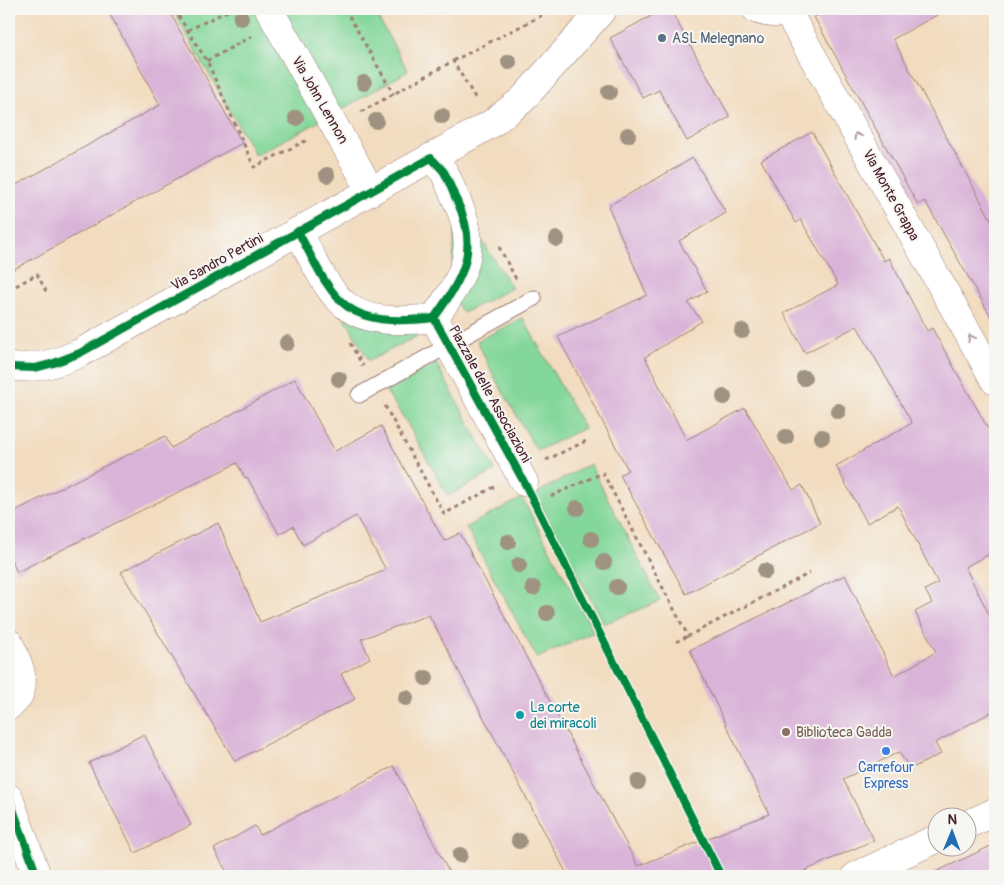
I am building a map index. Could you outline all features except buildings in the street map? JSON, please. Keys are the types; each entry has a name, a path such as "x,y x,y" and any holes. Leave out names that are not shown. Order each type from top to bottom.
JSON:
{"street":[{"name":"Via Sandro Pertini","path":"9,367 40,366 80,353 491,124 512,109 536,86 603,9"},
{"path":"756,9 777,13 788,10"},
{"name":"Via Monte Grappa","path":"788,10 995,381"},
{"name":"Via John Lennon","path":"273,16 371,191"},
{"name":"Piazzale delle Associazioni","path":"298,231 327,286 345,306 365,316 388,321 434,318 451,295 461,277 465,266 468,244 466,222 462,212 444,172 431,158"},
{"name":"Piazzale delle Associazioni","path":"434,318 526,486"},
{"path":"9,643 20,666 23,686 20,694 9,706"},
{"path":"9,798 37,876"},
{"path":"976,821 995,812"},
{"path":"856,876 926,844"}],"lane":[{"path":"359,395 531,300"}],"path":[{"path":"174,9 188,30 232,9"},
{"path":"345,9 394,95"},
{"path":"453,61 554,9"},
{"path":"207,60 273,16"},
{"path":"496,241 531,300"},
{"path":"9,290 37,274 47,293"},
{"path":"346,336 444,514 526,486 603,473 688,636"},
{"path":"526,486 586,441"},
{"path":"526,486 702,840"},
{"path":"676,642 810,573"}],"green space":[{"path":"172,9 373,9 408,71 330,116 255,155"},
{"path":"457,201 512,288 463,313 451,295"},
{"path":"327,286 408,321 417,336 369,361"},
{"path":"523,318 584,428 537,451 495,378 477,341"},
{"path":"436,363 495,471 448,496 407,423 386,391"},
{"path":"590,464 660,601 604,624 535,494"},
{"path":"522,498 594,632 537,658 466,527"}],"cycle path":[{"path":"9,367 35,368 80,353 431,158 444,172 464,218 467,234 465,263 453,290 434,318 380,319 361,314 346,306 334,294 323,277 311,256 298,231"},
{"path":"434,318 524,482 721,876"},
{"path":"9,798 37,876"}],"place":[{"name":"ASL Melegnano","path":"662,38"},
{"name":"La corte dei miracoli","path":"520,715"},
{"name":"Biblioteca Gadda","path":"786,732"},
{"name":"Carrefour Express","path":"886,751"}]}
